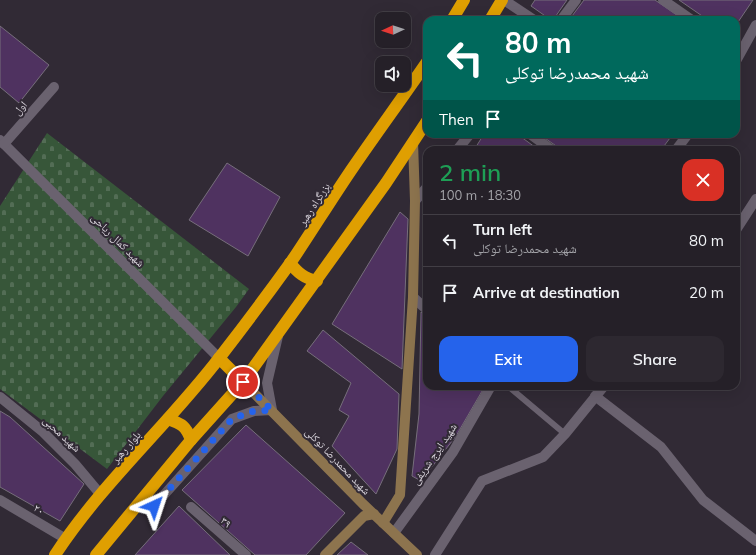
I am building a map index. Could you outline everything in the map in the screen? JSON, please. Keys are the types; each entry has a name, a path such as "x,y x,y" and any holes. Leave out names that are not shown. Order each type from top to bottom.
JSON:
{"highway":[{"path":"454,16 464,0"},
{"path":"493,16 503,0"},
{"name":"بزرگراه رهبر","path":"220,358 290,262 354,165 423,68"},
{"path":"96,555 191,440 243,382 317,281 386,183 423,127"},
{"path":"290,262 297,272 306,278 317,281"},
{"path":"220,358 243,382"},
{"name":"بلوار رهبر","path":"55,555 66,539 137,453 220,358"},
{"path":"168,419 180,423 187,430 191,440"}],"street":[{"path":"503,0 528,16"},
{"path":"563,16 576,0"},
{"path":"663,0 686,16"},
{"path":"740,50 756,25"},
{"name":"اول","path":"2,142 54,87"},
{"path":"460,146 467,138"},
{"path":"536,138 546,146"},
{"name":"شهید کمال ریاحی","path":"2,142 220,358"},
{"path":"383,523 400,494 413,297 415,201 413,142"},
{"path":"415,201 423,192"},
{"path":"740,224 756,199"},
{"path":"413,297 423,306"},
{"path":"137,507 154,506 232,419 254,411 272,410 267,382 278,336"},
{"name":"شهید محمدرضا توکلی","path":"243,382 383,523 417,555"},
{"name":"شهید ایرج شریفی","path":"394,533 452,452 489,390"},
{"path":"435,555 482,481 543,458 565,434 600,390"},
{"path":"594,396 661,447 703,500 756,541"},
{"name":"شهید محبی","path":"0,397 42,431 75,464 102,495"},
{"name":"۲۰","path":"0,500 66,539"},
{"name":"۳۹","path":"191,507 246,555"},
{"path":"325,555 364,516 374,514"}],"lane":[{"path":"513,390 565,434"}],"green space":[{"path":"47,133 249,289 163,396 107,469 0,389 0,206"}],"building":[{"path":"535,0 567,0 556,16 545,16 531,6"},
{"path":"584,0 655,0 678,16 572,16"},
{"path":"679,0 753,0 740,19 740,16 702,16"},
{"path":"0,26 49,65 19,103 0,87"},
{"path":"482,138 522,138 534,146 476,146"},
{"path":"545,138 670,138 664,146 556,146"},
{"path":"227,163 280,197 248,256 189,220"},
{"path":"400,212 408,219 402,369 332,324"},
{"path":"421,312 423,314 423,390 483,390 456,436 421,481 412,476 419,414"},
{"path":"323,330 399,394 397,449 376,494 332,446 349,416 339,410 351,383 307,351"},
{"path":"0,411 10,417 84,484 60,521 0,487"},
{"path":"246,425 345,513 306,555 255,555 182,490"},
{"path":"179,506 230,555 135,555"},
{"path":"351,542 368,555 337,555"}],"route":[{"path":"154,506 232,419 254,411 272,410 243,382"}]}
